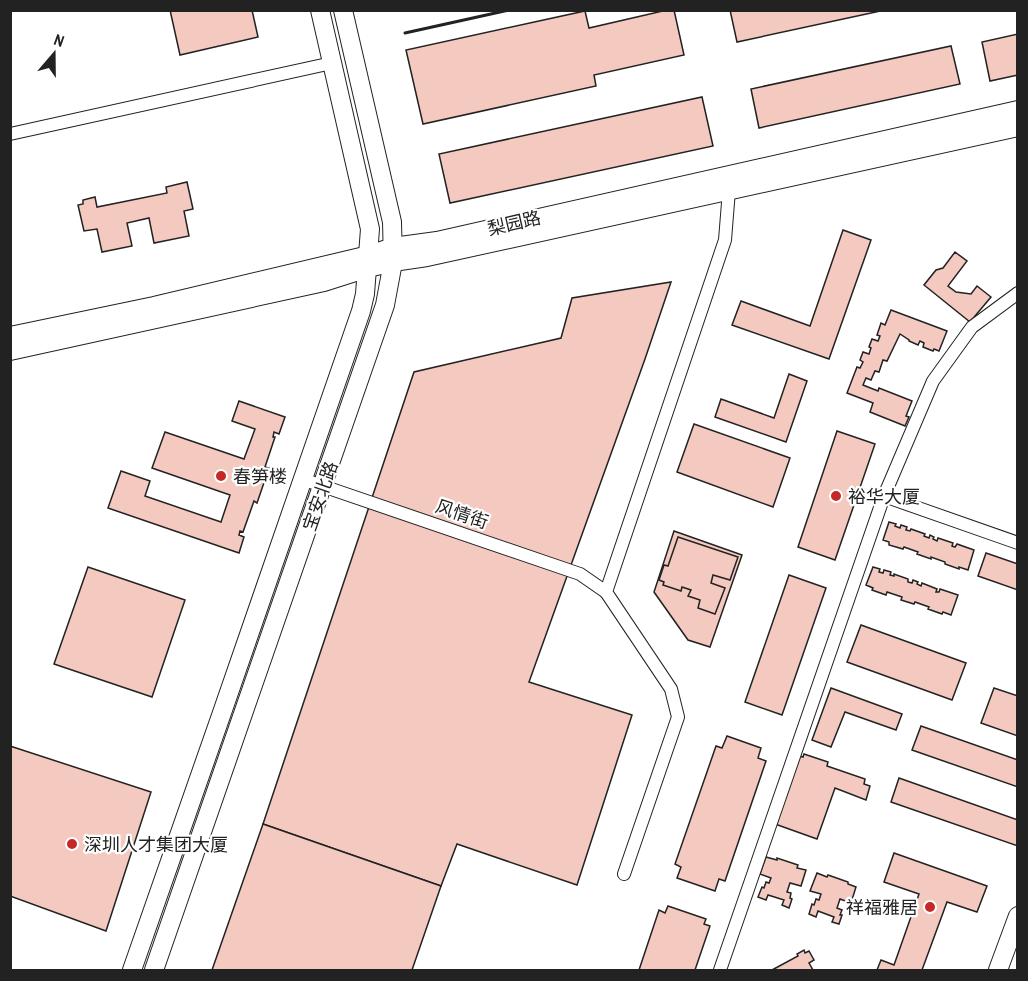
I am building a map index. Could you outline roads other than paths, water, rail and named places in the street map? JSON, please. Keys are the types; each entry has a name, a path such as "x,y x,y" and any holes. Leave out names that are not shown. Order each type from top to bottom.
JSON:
{"street":[{"name":"宝安北路","path":"132,970 365,294 370,229 320,10"},
{"name":"宝安北路","path":"154,970 385,305 393,254 390,216 343,10"},
{"path":"10,134 332,63"},
{"name":"梨园路","path":"10,336 393,254 427,257 1017,110"},
{"name":"梨园路","path":"727,183 1017,126"},
{"path":"624,874 678,717 671,689 606,591 725,240 727,183"},
{"name":"梨园路","path":"10,351 324,282 368,261"},
{"path":"720,970 884,496 933,381 972,327 1017,293"},
{"name":"风情街","path":"302,478 580,574 606,591"},
{"path":"884,496 1017,543"},
{"path":"998,970 1017,916"}],"place":[{"name":"春笋楼","path":"221,476"},
{"name":"裕华大厦","path":"836,496"},
{"name":"深圳人才集团大厦","path":"72,844"},
{"name":"祥福雅居","path":"930,907"}]}
